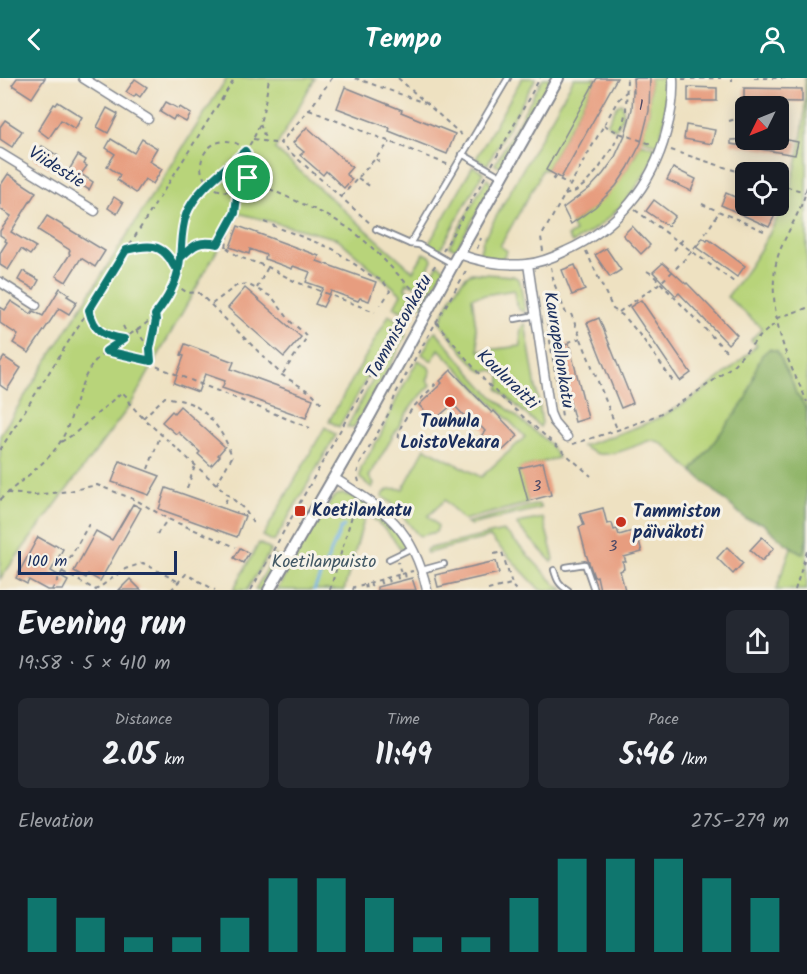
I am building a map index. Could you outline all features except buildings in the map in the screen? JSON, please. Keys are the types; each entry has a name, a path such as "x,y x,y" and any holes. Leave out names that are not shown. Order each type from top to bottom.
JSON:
{"street":[{"path":"83,78 148,119"},
{"name":"Tammistonkatu","path":"269,590 419,328 558,78"},
{"path":"459,254 494,263 528,264 546,259 587,240 606,228 640,191 662,148 671,115 673,78"},
{"name":"Viidestie","path":"0,153 94,211"},
{"name":"Kaurapellonkatu","path":"528,264 550,413 567,437"},
{"path":"0,282 36,305"},
{"path":"334,478 379,507 392,519 412,548 422,570 427,590"}],"lane":[{"path":"410,244 508,78"},
{"path":"462,154 502,177"},
{"path":"376,230 410,244 419,245 453,264"},
{"path":"514,319 536,315"},
{"path":"389,560 412,548"},
{"path":"422,570 444,564"},
{"path":"566,567 585,564 594,590"},
{"path":"554,570 557,582 568,590"}],"path":[{"path":"0,450 235,78"},
{"path":"0,500 59,443 86,375 98,358 155,315 174,284 186,216 198,196 245,151 253,139 260,124 269,78"},
{"path":"253,139 271,144 280,143 309,110 332,78"},
{"path":"355,78 428,104"},
{"path":"398,78 470,142"},
{"path":"404,83 409,78"},
{"path":"251,590 540,78"},
{"path":"565,195 585,184 598,170 614,145 626,110 627,78"},
{"path":"681,79 721,78"},
{"path":"754,78 790,78"},
{"path":"618,430 581,339 554,283 551,265 546,259 541,237 618,100 626,92"},
{"path":"309,110 454,168"},
{"path":"729,121 735,119"},
{"path":"260,124 266,141"},
{"path":"604,125 619,133 662,148 735,171"},
{"path":"230,141 237,144 248,156 251,166 248,178 238,188 229,191 215,189 203,178 201,159 211,146 218,142 230,141"},
{"path":"340,198 390,142"},
{"path":"280,143 376,230"},
{"path":"375,159 383,164"},
{"path":"231,165 248,178 344,225 366,241 417,293"},
{"path":"553,180 555,177 569,184"},
{"path":"358,178 371,187"},
{"path":"789,187 806,192"},
{"path":"807,187 779,255 773,287 784,347 807,401"},
{"path":"218,244 235,213 238,188"},
{"path":"702,204 766,232"},
{"path":"635,210 682,241 734,282"},
{"path":"618,312 660,282 692,251 719,211"},
{"path":"264,222 333,249 370,275 383,281 390,291 381,305"},
{"path":"226,247 230,223"},
{"path":"330,590 354,509 365,488 357,478 357,470 390,411 396,393 473,259 481,238"},
{"path":"180,258 195,244 205,241 218,244 239,257 268,267 294,281 375,312"},
{"path":"674,250 682,241"},
{"path":"126,250 142,246 156,247 168,254 172,266 179,266"},
{"path":"585,250 613,309 625,317 675,384"},
{"path":"257,288 268,267"},
{"path":"647,271 729,354"},
{"path":"174,284 188,292 198,292 282,375 313,394 323,405"},
{"path":"211,304 236,285 247,284 272,297 291,322 307,337 282,375"},
{"path":"567,437 570,445 657,415 691,395 731,366 778,320 807,308"},
{"path":"89,310 92,321 99,331 110,337 124,339"},
{"path":"151,361 150,349 155,315"},
{"path":"552,320 558,345 581,339"},
{"name":"Kouluraitti","path":"436,322 503,399 591,476"},
{"path":"547,322 563,424"},
{"path":"123,326 128,336"},
{"path":"136,330 150,349"},
{"path":"106,351 151,361 158,367 310,428"},
{"path":"412,441 405,445 399,440 398,434 415,405 435,385 431,382"},
{"path":"59,443 74,434 122,392 143,418 245,510 254,525"},
{"path":"143,418 165,397 196,406 216,425 228,444 232,457 216,485"},
{"path":"148,469 161,434"},
{"path":"187,489 195,466"},
{"path":"7,493 35,495 97,485 136,500 168,519 236,547"},
{"path":"225,503 228,496"},
{"path":"157,534 168,519"},
{"path":"52,590 89,524"},
{"path":"795,590 807,551"},
{"path":"494,554 502,552 516,590"},
{"path":"354,590 354,587 401,574 396,556"},
{"path":"63,572 96,590 125,569 143,563 179,582"},
{"path":"405,573 406,580"},
{"path":"171,590 186,574 215,590"},
{"path":"397,575 399,582"},
{"path":"388,578 389,584"},
{"path":"358,579 360,585"},
{"path":"380,580 382,586"},
{"path":"370,582 372,588"},
{"path":"488,590 512,583"},
{"path":"81,590 84,584"},
{"path":"364,584 366,590"}],"green space":[{"path":"227,78 315,78 275,149 413,271 424,253 432,260 419,287 407,283 405,288 411,296 401,311 394,307 401,294 338,239 238,213 131,404 0,579 0,435"},
{"path":"522,78 536,78 487,165 476,159"},
{"path":"543,78 553,78 502,167 495,165 495,164"},
{"path":"574,78 597,78 546,170 543,169 538,177 500,246 507,251 502,259 479,256 483,240"},
{"path":"650,78 668,78 665,118 658,145 642,139 649,111"},
{"path":"805,78 807,78 807,590 776,590 792,545 697,464 692,471 667,447 651,440 619,452 606,454 595,453 582,446 638,427 684,404 734,366 757,345 751,340 762,328 727,297 762,246 778,216 789,216 789,188 801,140"},
{"path":"621,103 623,115 615,129 607,124"},
{"path":"641,143 657,148 642,178 612,215 572,243 568,236 575,232 571,224 612,189 635,156"},
{"path":"473,166 483,173 440,250 427,247"},
{"path":"487,178 492,186 456,249 449,246"},
{"path":"438,264 445,269 421,306 416,303"},
{"path":"471,273 513,276 520,281 525,312 517,307 514,290 472,297 479,351 521,346 521,331 525,323 542,423 540,427 498,389 500,375 493,370 485,372 480,370 440,322 457,288"},
{"path":"389,315 399,322 339,427 329,421"},
{"path":"400,331 406,335 389,368 354,427 347,427"},
{"path":"436,331 492,396 550,444 558,458 520,468 528,501 526,504 463,520 445,500 428,516 438,526 436,532 420,536 394,505 382,496 391,489 403,489 425,448 481,477 525,437 439,349 432,361 422,354"},
{"path":"769,349 777,351 796,394 807,412 807,539 803,554 785,543 762,523 746,519 692,471 747,398 756,368 762,355"},
{"path":"418,360 429,368 430,373 427,380 431,385 406,414 369,477 374,483 372,488 360,478 361,468 380,436"},
{"path":"325,427 336,435 274,542 263,536"},
{"name":"Koetilanpuisto","path":"343,494 371,507 395,530 406,547 402,551 386,530 366,513 344,590 277,590 332,499"},
{"path":"538,504 541,508 471,525 466,523"},
{"path":"543,518 554,559 552,562 517,525"},
{"path":"503,531 555,584 564,590 540,590 490,537 427,553 426,551"},
{"path":"259,543 271,550 247,590 233,590"},
{"path":"275,555 280,562 264,590 255,590"}],"waterway":[{"path":"314,590 344,526"}],"place":[{"name":"Touhula LoistoVekara","path":"450,402"},
{"name":"Koetilankatu","path":"300,511"},
{"name":"Tammiston päiväkoti","path":"621,522"}],"route":[{"path":"248,178 238,188 235,213 218,244 205,241 195,244 180,258 179,266 174,266 168,254 156,247 142,246 126,250 89,310 92,321 99,331 110,337 124,339 106,351 151,361 150,349 155,315 173,288 179,266 182,233 191,205 209,184 245,151 251,166 248,178"}]}
